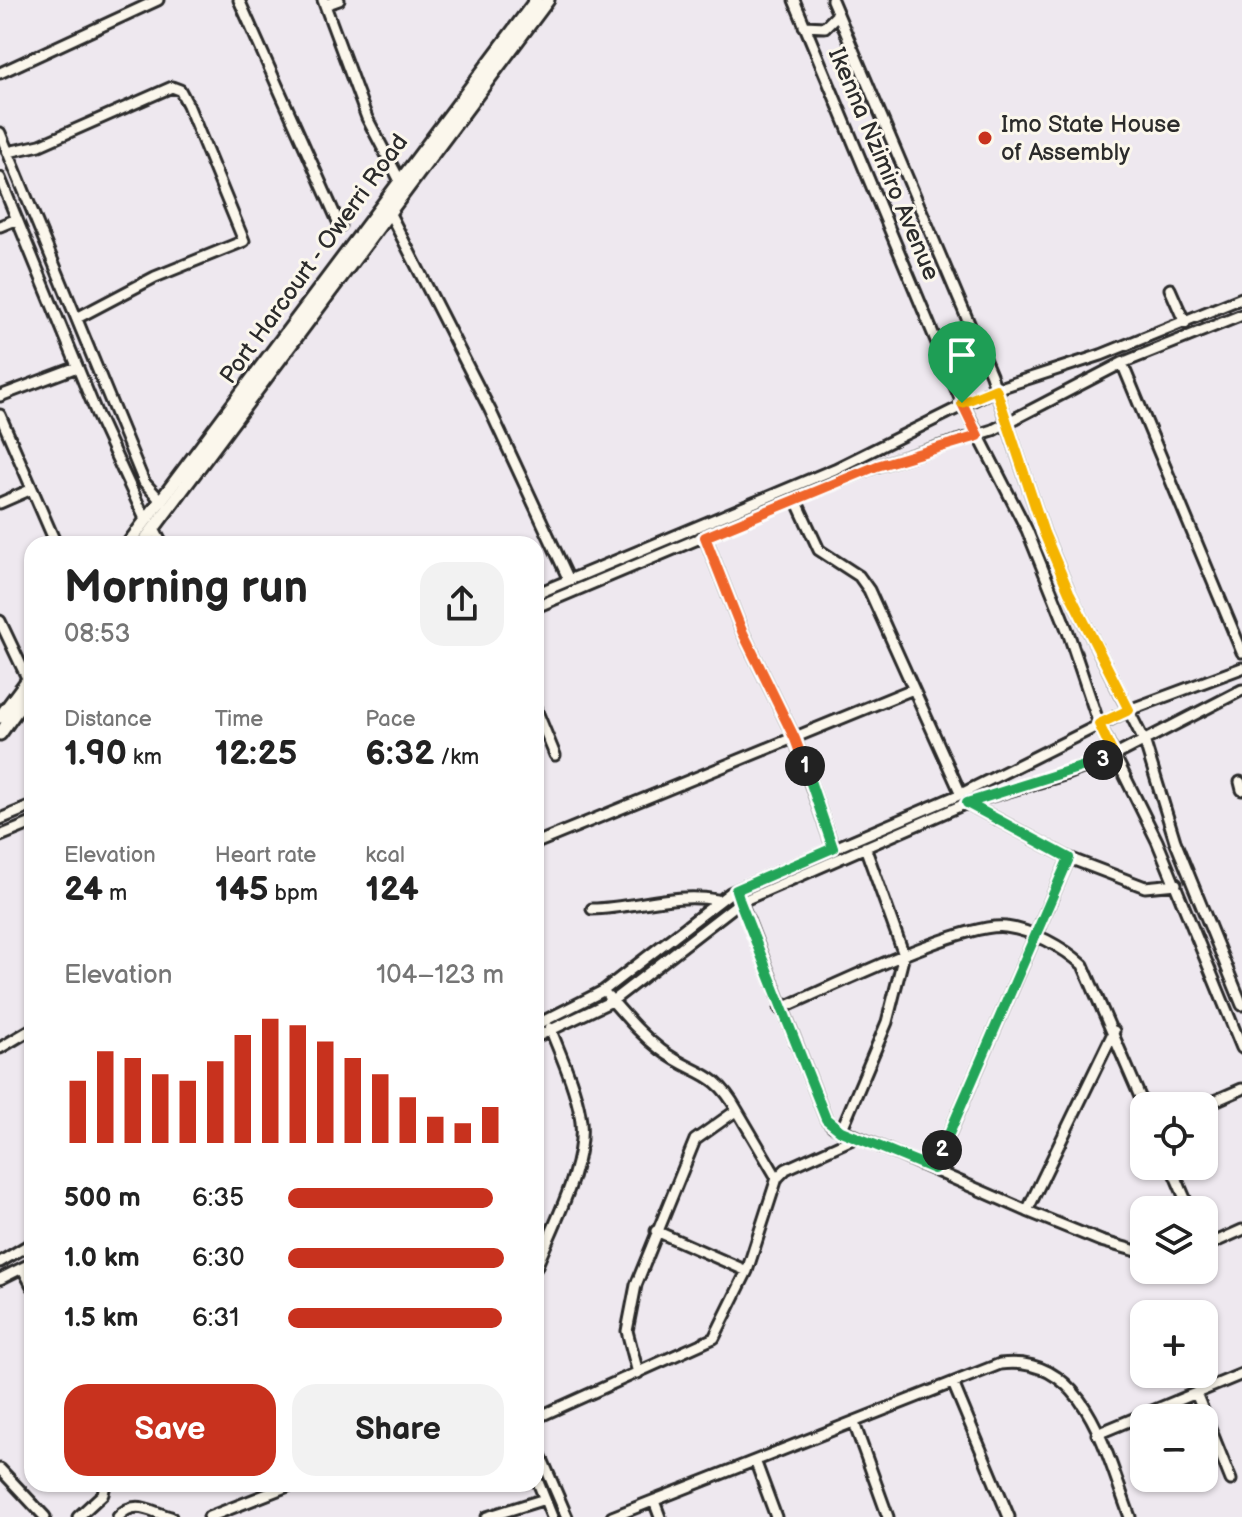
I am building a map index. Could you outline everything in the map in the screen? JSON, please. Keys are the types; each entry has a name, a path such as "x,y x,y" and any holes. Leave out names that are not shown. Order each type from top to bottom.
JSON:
{"main road":[{"name":"Port Harcourt - Owerri Road","path":"147,536 162,502 536,0"},
{"name":"Port Harcourt - Owerri Road","path":"137,536 150,525 548,0"},
{"path":"0,717 24,691"},
{"path":"0,734 24,695"}],"street":[{"path":"0,73 158,0"},
{"path":"239,0 340,226"},
{"path":"339,0 324,3 367,118 400,181"},
{"name":"Ikenna Nzimiro Avenue","path":"832,0 996,389 1057,562 1145,743 1175,841 1242,1005"},
{"name":"Ikenna Nzimiro Avenue","path":"796,2 962,403 1027,530 1051,587 1099,724 1176,884 1242,1048"},
{"path":"804,26 825,27 838,14"},
{"path":"8,152 40,145 172,87 180,90 188,105 244,241 155,277 77,318"},
{"path":"0,133 144,482 162,502"},
{"path":"0,178 77,367 157,536"},
{"path":"389,212 490,410 569,580"},
{"path":"0,226 17,219"},
{"path":"1170,289 1185,323"},
{"path":"544,591 835,469 962,403 1101,355 1242,298"},
{"path":"544,604 877,466 978,436 1009,423 1122,363 1242,315"},
{"path":"1122,363 1242,652"},
{"path":"0,396 77,367"},
{"path":"0,415 53,536"},
{"path":"0,503 32,489"},
{"path":"795,498 819,550 859,576 869,590 964,799 1069,858 1145,887 1176,884"},
{"path":"705,537 742,631 795,739 833,848"},
{"path":"0,621 24,669"},
{"path":"544,1026 612,1001 740,902 964,799 1129,710 1242,668"},
{"path":"544,840 913,689"},
{"path":"544,1030 603,991 717,900 736,890 833,848 964,799 1064,775 1114,756 1145,743 1242,690"},
{"path":"544,728 555,755"},
{"path":"0,819 24,809"},
{"path":"0,836 24,826"},
{"path":"841,1131 887,1022 904,955 865,847"},
{"path":"934,1169 1069,858"},
{"path":"736,890 780,1009 826,1119 841,1131 1027,1211 1101,1241 1130,1249"},
{"path":"592,909 625,908 682,897 717,900"},
{"path":"780,1009 904,955 995,926 1033,936 1069,952 1083,965 1138,1092"},
{"path":"603,991 664,1052 715,1078 724,1087 777,1178"},
{"path":"544,1248 576,1166 582,1138 580,1115 549,1026"},
{"path":"1027,1211 1114,1031"},
{"path":"0,1048 24,1034"},
{"path":"1218,1099 1242,1089"},
{"path":"638,1373 627,1331 636,1285 656,1231 695,1140 737,1110"},
{"path":"544,1414 714,1338 747,1271 777,1178 786,1169 857,1137"},
{"path":"1218,1240 1242,1230"},
{"path":"656,1231 747,1271"},
{"path":"0,1262 24,1248"},
{"path":"0,1279 24,1267"},
{"path":"612,1517 756,1463 1000,1364 1034,1365 1071,1387 1083,1401 1130,1517"},
{"path":"1097,1434 1242,1374"},
{"path":"953,1383 1009,1517"},
{"path":"1196,1393 1231,1480"},
{"path":"854,1423 888,1517"},
{"path":"756,1463 776,1517"},
{"path":"544,1464 567,1517"},
{"path":"0,1469 45,1517"},
{"path":"78,1517 103,1492"},
{"path":"209,1517 273,1492"},
{"path":"542,1492 552,1517"},
{"path":"487,1517 545,1499"},
{"path":"654,1501 660,1517"},
{"path":"118,1517 126,1508 136,1506 171,1517"}],"place":[{"name":"Imo State House of Assembly","path":"985,138"}],"route":[{"path":"996,389 1044,533 1069,592 1129,710 1099,724 1114,756 1064,775 967,803 1069,858 934,1169 841,1131 826,1119 740,902 736,890 833,848 795,739 742,631 705,537 877,466 978,436 962,403 996,389"}]}
